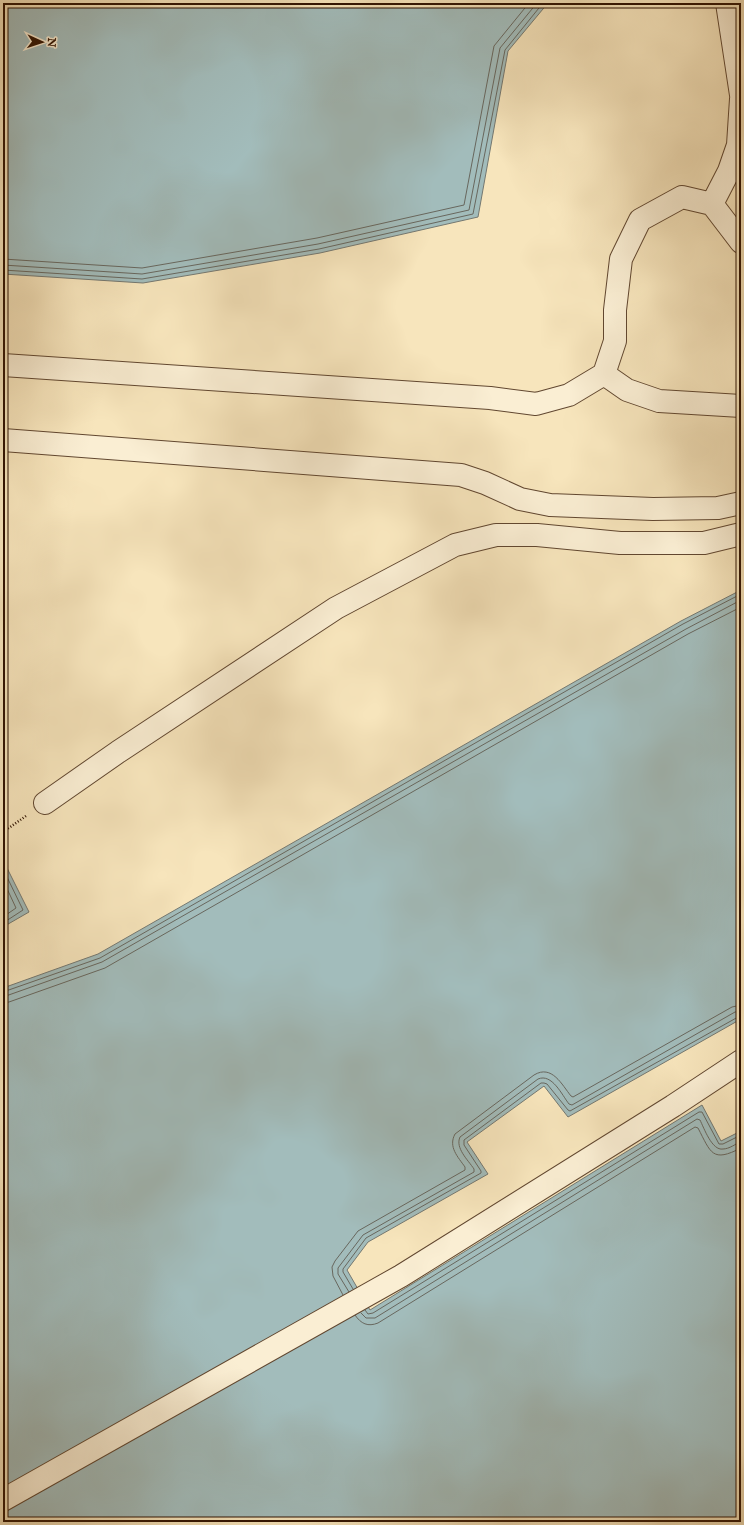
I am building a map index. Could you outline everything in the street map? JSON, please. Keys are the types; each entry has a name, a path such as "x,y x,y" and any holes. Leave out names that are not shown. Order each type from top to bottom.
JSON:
{"lane":[{"path":"727,3 741,95"},
{"path":"712,204 729,171 738,145 741,99"},
{"path":"3,365 490,398 536,404 568,395 604,374 615,341 615,310 621,259 640,220 682,197 712,204 741,242"},
{"path":"604,374 626,390 659,401 741,406"},
{"path":"3,440 461,475 485,483 520,499 550,505 653,510 718,508 741,503"},
{"path":"45,803 118,752 336,608 455,545 496,535 537,535 627,543 704,543 741,534"},
{"path":"3,1500 401,1276 660,1114 741,1061"}],"path":[{"path":"3,832 45,803"}],"water":[{"path":"3,3 548,3 508,51 478,217 320,253 143,283 3,274"},
{"path":"741,590 741,1019 568,1117 544,1086 467,1142 488,1174 368,1242 347,1270 370,1310 702,1105 721,1141 741,1131 741,1522 3,1522 3,988 98,954 681,621"},
{"path":"7,868 29,912 3,927 3,870"}]}
